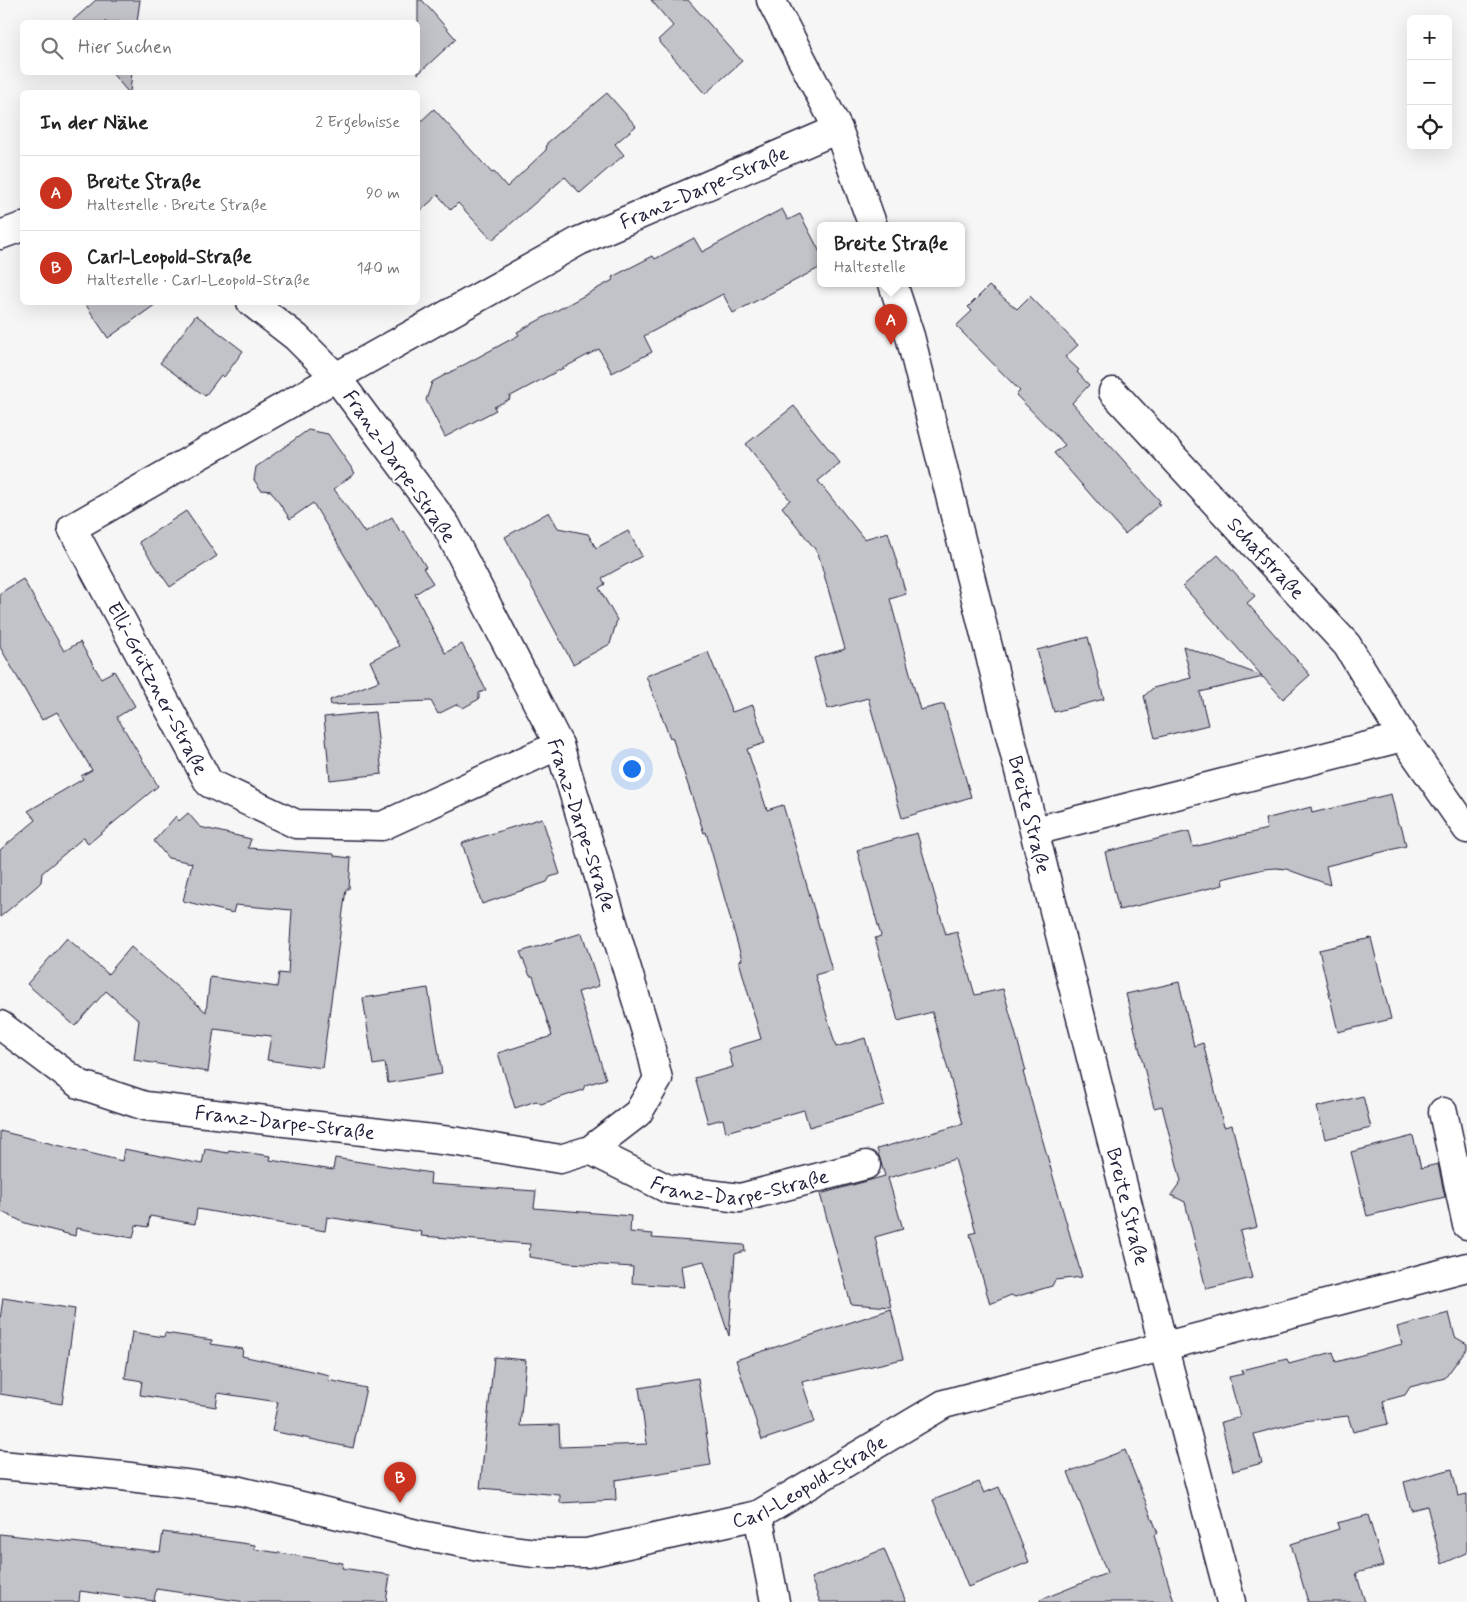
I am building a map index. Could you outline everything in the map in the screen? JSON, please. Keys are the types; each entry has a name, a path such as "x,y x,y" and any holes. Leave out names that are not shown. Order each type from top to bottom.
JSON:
{"street":[{"path":"771,0 838,130 871,222"},
{"name":"Franz-Darpe-Straße","path":"336,377 579,242 838,130"},
{"path":"0,236 20,228"},
{"name":"Breite Straße","path":"894,287 910,336 1163,1345 1231,1602"},
{"name":"Franz-Darpe-Straße","path":"0,1025 79,1084 145,1106 459,1142 560,1159 590,1150 638,1113 658,1079 650,1045 559,745 446,525 336,377 296,337 255,305"},
{"name":"Elli-Grützner-Straße","path":"336,377 72,528 209,783 296,824 382,826 559,745"},
{"name":"Schafstraße","path":"1113,392 1347,645 1404,737 1467,829"},
{"path":"1035,831 1404,737"},
{"path":"1443,1112 1467,1225"},
{"name":"Franz-Darpe-Straße","path":"590,1150 668,1189 740,1198 866,1165"},
{"path":"1163,1345 1467,1267"},
{"name":"Carl-Leopold-Straße","path":"0,1465 122,1476 240,1491 479,1546 535,1552 587,1553 758,1515 944,1404 1163,1345"},
{"path":"758,1515 775,1602"}],"building":[{"path":"96,0 140,0 137,20 73,20"},
{"path":"418,0 422,0 456,39 420,72 420,20 418,20"},
{"path":"651,0 688,0 742,61 705,94 658,40 673,26"},
{"path":"114,75 132,75 130,90 126,90"},
{"path":"607,93 636,126 615,144 624,155 580,193 565,177 492,240 458,203 451,210 438,195 420,211 420,122 434,109 507,187 546,150 547,143"},
{"path":"782,209 788,220 800,214 817,246 817,269 733,313 723,294 644,336 652,352 612,373 599,349 509,397 510,399 494,407 496,410 445,437 426,400 432,382 519,335 517,332 613,280 612,277 653,256 655,259 694,238 702,252"},
{"path":"989,286 1017,309 1030,296 1078,345 1065,357 1079,370 1077,372 1089,385 1072,403 1160,501 1158,503 1160,504 1125,534 1054,453 1065,445 1016,395 1020,391 956,326 972,311 968,307"},
{"path":"86,305 155,305 108,338"},
{"path":"196,315 243,351 224,377 221,375 205,396 160,363"},
{"path":"794,406 840,463 818,481 864,539 888,532 906,594 890,599 920,710 944,704 971,797 902,818 868,698 828,709 814,658 845,649 818,553 782,507 790,500 746,444"},
{"path":"308,430 328,434 355,473 334,489 365,533 392,517 401,533 404,531 426,567 423,568 433,583 415,594 445,653 462,644 486,690 479,693 479,699 463,708 458,704 438,714 431,701 331,705 330,700 379,681 370,661 399,646 313,503 290,519 271,491 261,490 254,480 256,467"},
{"path":"186,511 217,556 170,587 139,542"},
{"path":"549,512 558,528 588,534 596,548 628,531 642,556 602,578 605,584 599,588 617,620 610,644 573,664 505,537"},
{"path":"1218,555 1255,596 1247,603 1310,675 1283,699 1263,677 1200,692 1208,725 1155,738 1144,696 1153,688 1191,678 1183,646 1262,676 1183,586"},
{"path":"23,579 64,651 80,642 101,678 114,671 135,706 117,717 158,786 88,844 84,837 42,873 41,882 37,886 0,917 0,850 36,820 28,811 83,779 81,776 92,770 57,712 42,720 0,647 0,593"},
{"path":"1088,637 1104,699 1054,712 1037,650"},
{"path":"708,652 732,712 753,705 765,743 747,749 767,810 783,805 832,970 815,975 836,1047 865,1038 884,1105 809,1127 804,1110 726,1132 723,1119 708,1123 695,1078 733,1067 728,1049 761,1039 739,961 742,960 706,832 704,833 672,737 670,738 646,676"},
{"path":"375,712 382,774 330,780 324,717"},
{"path":"1391,794 1398,824 1402,828 1406,846 1326,866 1330,885 1286,869 1264,869 1222,879 1223,885 1119,910 1105,852 1189,831 1193,847 1267,829 1265,819 1311,807 1312,813"},
{"path":"188,813 200,827 251,839 248,848 334,854 334,856 351,858 349,889 346,889 322,1068 267,1060 271,1036 214,1029 208,1072 134,1060 139,1020 106,991 75,1026 27,984 67,938 108,974 131,947 206,1012 210,977 277,987 279,973 288,974 292,910 235,905 233,913 183,901 192,863 168,858 154,841 176,816 179,821"},
{"path":"542,818 560,874 550,877 547,882 482,904 462,843"},
{"path":"917,833 946,935 957,932 975,995 1003,989 1026,1071 1023,1072 1082,1277 1055,1280 1052,1286 1015,1297 1011,1295 990,1304 970,1234 976,1232 955,1159 888,1178 903,1229 875,1237 891,1307 851,1304 820,1194 885,1176 877,1149 963,1124 932,1012 898,1021 875,938 881,936 857,850"},
{"path":"582,933 599,986 578,992 606,1079 585,1085 583,1090 541,1104 536,1101 515,1108 498,1053 552,1036 533,976 530,976 520,952"},
{"path":"1371,938 1391,1019 1338,1032 1319,950"},
{"path":"1179,982 1194,1046 1203,1043 1224,1127 1232,1125 1257,1227 1240,1231 1252,1278 1206,1289 1185,1202 1171,1195 1181,1181 1162,1106 1154,1108 1126,994"},
{"path":"428,988 442,1074 388,1083 385,1063 373,1065 363,998"},
{"path":"1363,1096 1371,1128 1325,1139 1317,1107"},
{"path":"0,1131 122,1161 124,1149 202,1164 205,1149 228,1153 229,1150 271,1156 270,1160 333,1170 335,1158 431,1173 430,1184 536,1191 534,1208 631,1216 630,1232 653,1234 652,1238 744,1245 745,1251 735,1254 729,1336 704,1261 681,1266 684,1287 632,1283 633,1267 569,1263 529,1257 530,1244 421,1236 422,1232 327,1217 325,1231 197,1209 195,1224 150,1216 148,1227 136,1225 133,1238 76,1228 75,1236 25,1223 0,1211"},
{"path":"1413,1136 1421,1168 1438,1164 1445,1197 1367,1216 1351,1152"},
{"path":"3,1298 75,1309 62,1404 0,1394 0,1319"},
{"path":"891,1309 903,1359 802,1382 815,1422 762,1440 736,1360"},
{"path":"1449,1313 1455,1337 1467,1344 1467,1348 1445,1378 1410,1387 1405,1395 1383,1401 1388,1424 1353,1432 1348,1416 1303,1421 1254,1434 1262,1463 1233,1471 1221,1422 1240,1417 1229,1377 1243,1374 1242,1370 1287,1359 1289,1364 1333,1352 1336,1362 1402,1344 1397,1327"},
{"path":"132,1332 164,1337 165,1333 212,1340 211,1344 243,1349 242,1356 330,1375 328,1380 366,1388 353,1448 272,1431 278,1402 218,1393 216,1407 140,1395 142,1381 125,1378"},
{"path":"494,1357 526,1360 520,1426 559,1425 560,1447 647,1444 639,1388 698,1378 711,1465 615,1480 616,1500 560,1503 560,1495 480,1488"},
{"path":"1125,1450 1158,1533 1154,1535 1174,1602 1040,1602 1040,1600 1107,1573 1068,1472"},
{"path":"1452,1469 1458,1496 1467,1494 1467,1553 1442,1564 1427,1506 1411,1510 1404,1482"},
{"path":"979,1482 984,1493 999,1487 1029,1562 968,1587 933,1500"},
{"path":"1368,1515 1383,1566 1356,1573 1365,1602 1308,1602 1291,1544 1339,1529 1337,1523"},
{"path":"163,1532 255,1545 254,1549 343,1563 342,1568 390,1575 386,1602 245,1602 156,1589 154,1601 80,1591 79,1602 0,1602 0,1534 160,1552"},
{"path":"884,1549 906,1602 820,1602 811,1578"}],"place":[{"name":"Breite Straße","path":"891,345"},
{"name":"Carl-Leopold-Straße","path":"400,1503"}]}
